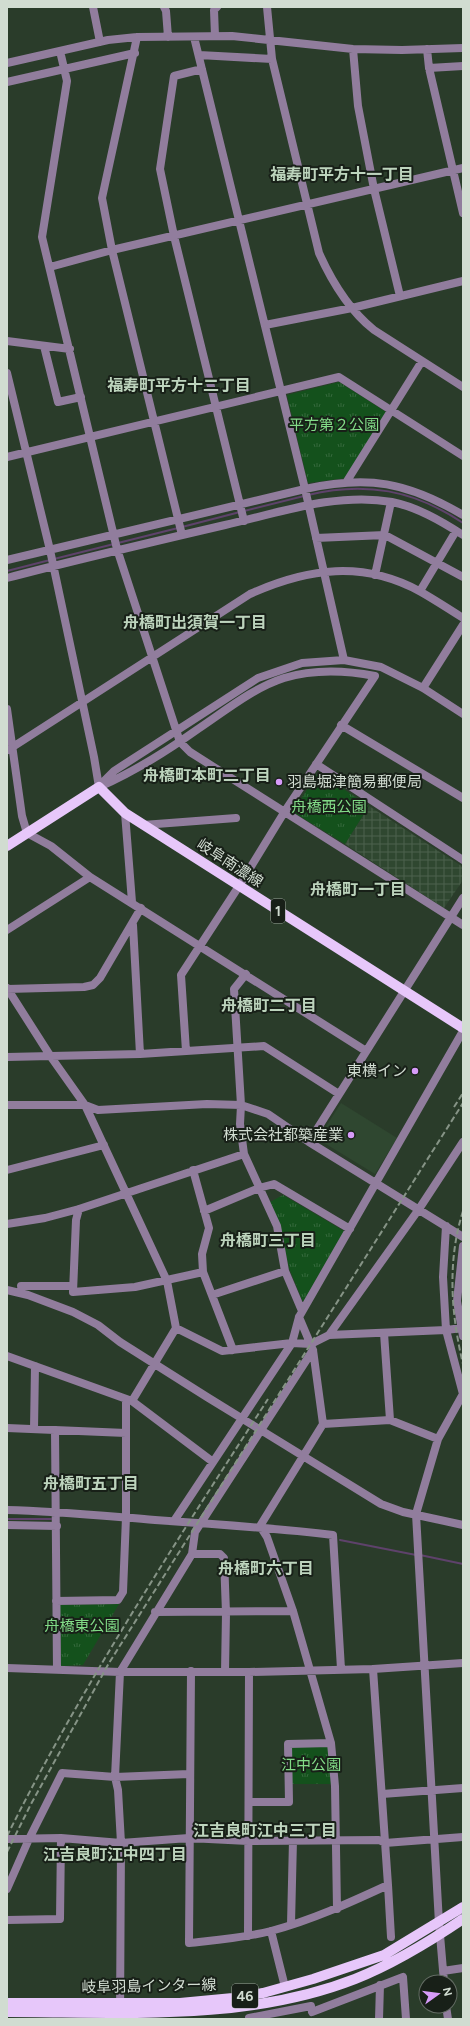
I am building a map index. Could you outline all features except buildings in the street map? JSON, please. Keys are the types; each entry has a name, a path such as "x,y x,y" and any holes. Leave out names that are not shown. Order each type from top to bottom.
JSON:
{"main road":[{"name":"岐阜南濃線","path":"99,787 125,813 404,992 463,1028"},
{"path":"7,846 99,787"},
{"name":"岐阜羽島インター線","path":"7,2012 120,2011 180,2003 249,2000 285,1987 384,1956 439,1924 463,1907"},
{"name":"岐阜羽島インター線","path":"249,2000 263,2004 309,1994 354,1979 388,1964 440,1935 463,1919"},
{"name":"岐阜羽島インター線","path":"7,2003 120,2011"}],"street":[{"path":"93,7 100,42"},
{"path":"164,7 166,11 168,36"},
{"path":"215,36 214,10 216,7"},
{"path":"267,7 272,59 319,253 328,274 362,321 463,387"},
{"path":"7,63 100,42 137,37 215,36 353,49 463,48"},
{"path":"137,37 102,198 112,250 180,527"},
{"path":"194,37 305,490 344,660"},
{"path":"353,49 358,106 374,189 400,296"},
{"path":"427,49 429,68 463,213"},
{"path":"60,51 67,81 42,230 114,538 180,742 190,752 463,924"},
{"path":"7,82 134,53"},
{"path":"199,55 272,59"},
{"path":"429,68 463,66"},
{"path":"202,69 174,76 160,169 174,236 217,406 243,520"},
{"path":"50,266 238,220 463,168"},
{"path":"265,325 352,308 463,281"},
{"path":"7,341 70,349"},
{"path":"44,346 58,402 81,396"},
{"path":"347,481 422,361"},
{"path":"7,374 53,565 83,702 99,787"},
{"path":"7,456 339,377 463,456"},
{"path":"7,578 53,565 118,550 240,507 347,481 372,481 414,491 438,500 463,515"},
{"path":"7,560 50,553 114,538 180,527 243,520 308,505 342,500 391,502 410,507 460,533 438,562 420,591"},
{"path":"375,575 391,502"},
{"path":"316,538 384,534 438,562 463,577"},
{"path":"9,750 250,594 288,579 324,571 362,572 393,580 420,591 463,618"},
{"path":"423,688 463,626"},
{"path":"99,787 114,771 258,678 302,663 344,660 381,667 423,688 463,714"},
{"path":"99,787 124,776 180,742 255,692 284,678 318,671 352,672 374,676 285,811 239,886 181,975 186,1051"},
{"path":"7,709 9,750 22,816 27,833 50,846 90,877 132,902 366,1051"},
{"path":"341,725 463,798"},
{"path":"316,764 463,860"},
{"path":"125,813 132,902"},
{"path":"144,825 236,818"},
{"path":"7,930 90,877"},
{"path":"309,1142 463,898"},
{"path":"7,989 84,987 93,985 100,978 132,926 141,908"},
{"path":"132,926 140,1054"},
{"path":"246,974 234,989 241,1105 240,1124 244,1154 277,1226 285,1271 312,1347 323,1424 260,1526"},
{"path":"7,989 51,1057 85,1105 167,1281 176,1328 156,1363 129,1400 126,1433 126,1517 123,1592 118,1600 56,1601"},
{"path":"174,1521 292,1343 300,1314 350,1230 463,1031"},
{"path":"7,1057 140,1054 264,1046 339,1094"},
{"path":"7,1105 85,1105 98,1110 207,1104 241,1105 268,1114 309,1142 463,1237"},
{"path":"120,2011 121,1843 118,1790 115,1777 120,1672 155,1612 192,1554 195,1532 200,1523 261,1430 312,1347 330,1335 419,1209 463,1142"},
{"path":"7,1170 104,1145"},
{"path":"7,1224 45,1218 79,1209 125,1192 244,1154"},
{"path":"193,1170 209,1228 202,1254 203,1272 233,1350"},
{"path":"204,1211 259,1188 274,1184 350,1230"},
{"path":"79,1209 76,1220 73,1292 135,1287 203,1272"},
{"path":"443,1974 417,1554 416,1514 438,1439 463,1394 446,1330 443,1277 446,1226"},
{"path":"330,1335 446,1330 462,1332 457,1300 463,1246"},
{"path":"212,1295 285,1271"},
{"path":"21,1286 73,1286"},
{"path":"7,1290 28,1295 73,1312 98,1325 120,1342 156,1363 302,1457 381,1504 463,1525"},
{"path":"176,1328 222,1351 292,1343 312,1347"},
{"path":"384,1333 390,1420"},
{"path":"7,1356 129,1400 213,1462"},
{"path":"34,1429 35,1366"},
{"path":"323,1424 390,1420 438,1439"},
{"path":"7,1428 126,1433"},
{"path":"55,1430 57,1510 57,1669"},
{"path":"7,1510 57,1510 174,1521 260,1526 333,1535 341,1669"},
{"path":"7,1525 57,1526"},
{"path":"260,1526 267,1537 293,1611 330,1743 335,1786 337,1909"},
{"path":"192,1554 220,1554 224,1558 226,1612 225,1672"},
{"path":"155,1612 293,1611"},
{"path":"7,1668 120,1672 249,1672 373,1669 463,1663"},
{"path":"373,1669 391,1938"},
{"path":"191,1671 189,1774 189,1943 248,1936 271,1931 311,1919 337,1909 388,1885"},
{"path":"248,1936 248,1841 250,1802 249,1672"},
{"path":"250,1802 289,1802 288,1744 330,1743"},
{"path":"7,1890 29,1839 62,1773 115,1777 189,1774"},
{"path":"382,1794 463,1788"},
{"path":"7,1839 61,1838 121,1843 189,1838 248,1841 379,1840 385,1843 463,1837"},
{"path":"7,1920 60,1919 61,1838"},
{"path":"291,1924 293,1840"},
{"path":"271,1931 285,1987"},
{"path":"443,1971 463,1970"},
{"path":"249,2000 250,2019 312,2012 403,1977 406,2019"},
{"path":"379,2019 380,1985"},
{"path":"309,1994 312,2012"}],"shaded area":[{"path":"369,806 463,867 463,880 444,908 345,844"},
{"path":"341,1103 397,1138 375,1174 321,1141 320,1136"}],"green space":[{"name":"平方第２公園","path":"339,382 386,412 346,478 308,483 287,395"},
{"name":"舟橋西公園","path":"321,774 369,806 345,844 293,812 316,775"},
{"path":"283,1195 344,1231 303,1302 289,1268 280,1225 270,1202"},
{"name":"舟橋東公園","path":"119,1604 83,1665 61,1666 60,1605"},
{"name":"江中公園","path":"291,1746 329,1746 331,1784 291,1784"}],"waterway":[{"path":"308,495 349,489 388,491 426,503 463,523"},
{"path":"244,511 304,496"},
{"path":"182,527 240,512"},
{"path":"118,543 178,528"},
{"path":"54,559 114,544"},
{"path":"7,571 50,560"},
{"path":"7,1519 51,1519"},
{"path":"340,1540 416,1555"},
{"path":"420,1555 463,1564"}],"railway":[{"path":"454,1107 463,1093"},
{"path":"7,1852 31,1804 109,1663 463,1103"},
{"path":"463,1211 455,1249 452,1288 456,1326 463,1364"},
{"path":"7,1836 36,1779 99,1669 165,1560 268,1399"}],"place":[{"name":"羽島堀津簡易郵便局","path":"279,782"},
{"name":"東横イン","path":"415,1071"},
{"name":"株式会社都築産業","path":"351,1135"}],"district":[{"name":"福寿町平方十一丁目","path":"342,174"},
{"name":"福寿町平方十二丁目","path":"179,385"},
{"name":"舟橋町出須賀一丁目","path":"195,622"},
{"name":"舟橋町本町二丁目","path":"207,775"},
{"name":"舟橋町一丁目","path":"358,889"},
{"name":"舟橋町二丁目","path":"269,1005"},
{"name":"舟橋町三丁目","path":"268,1240"},
{"name":"舟橋町五丁目","path":"91,1483"},
{"name":"舟橋町六丁目","path":"266,1568"},
{"name":"江吉良町江中三丁目","path":"265,1830"},
{"name":"江吉良町江中四丁目","path":"115,1854"}]}
